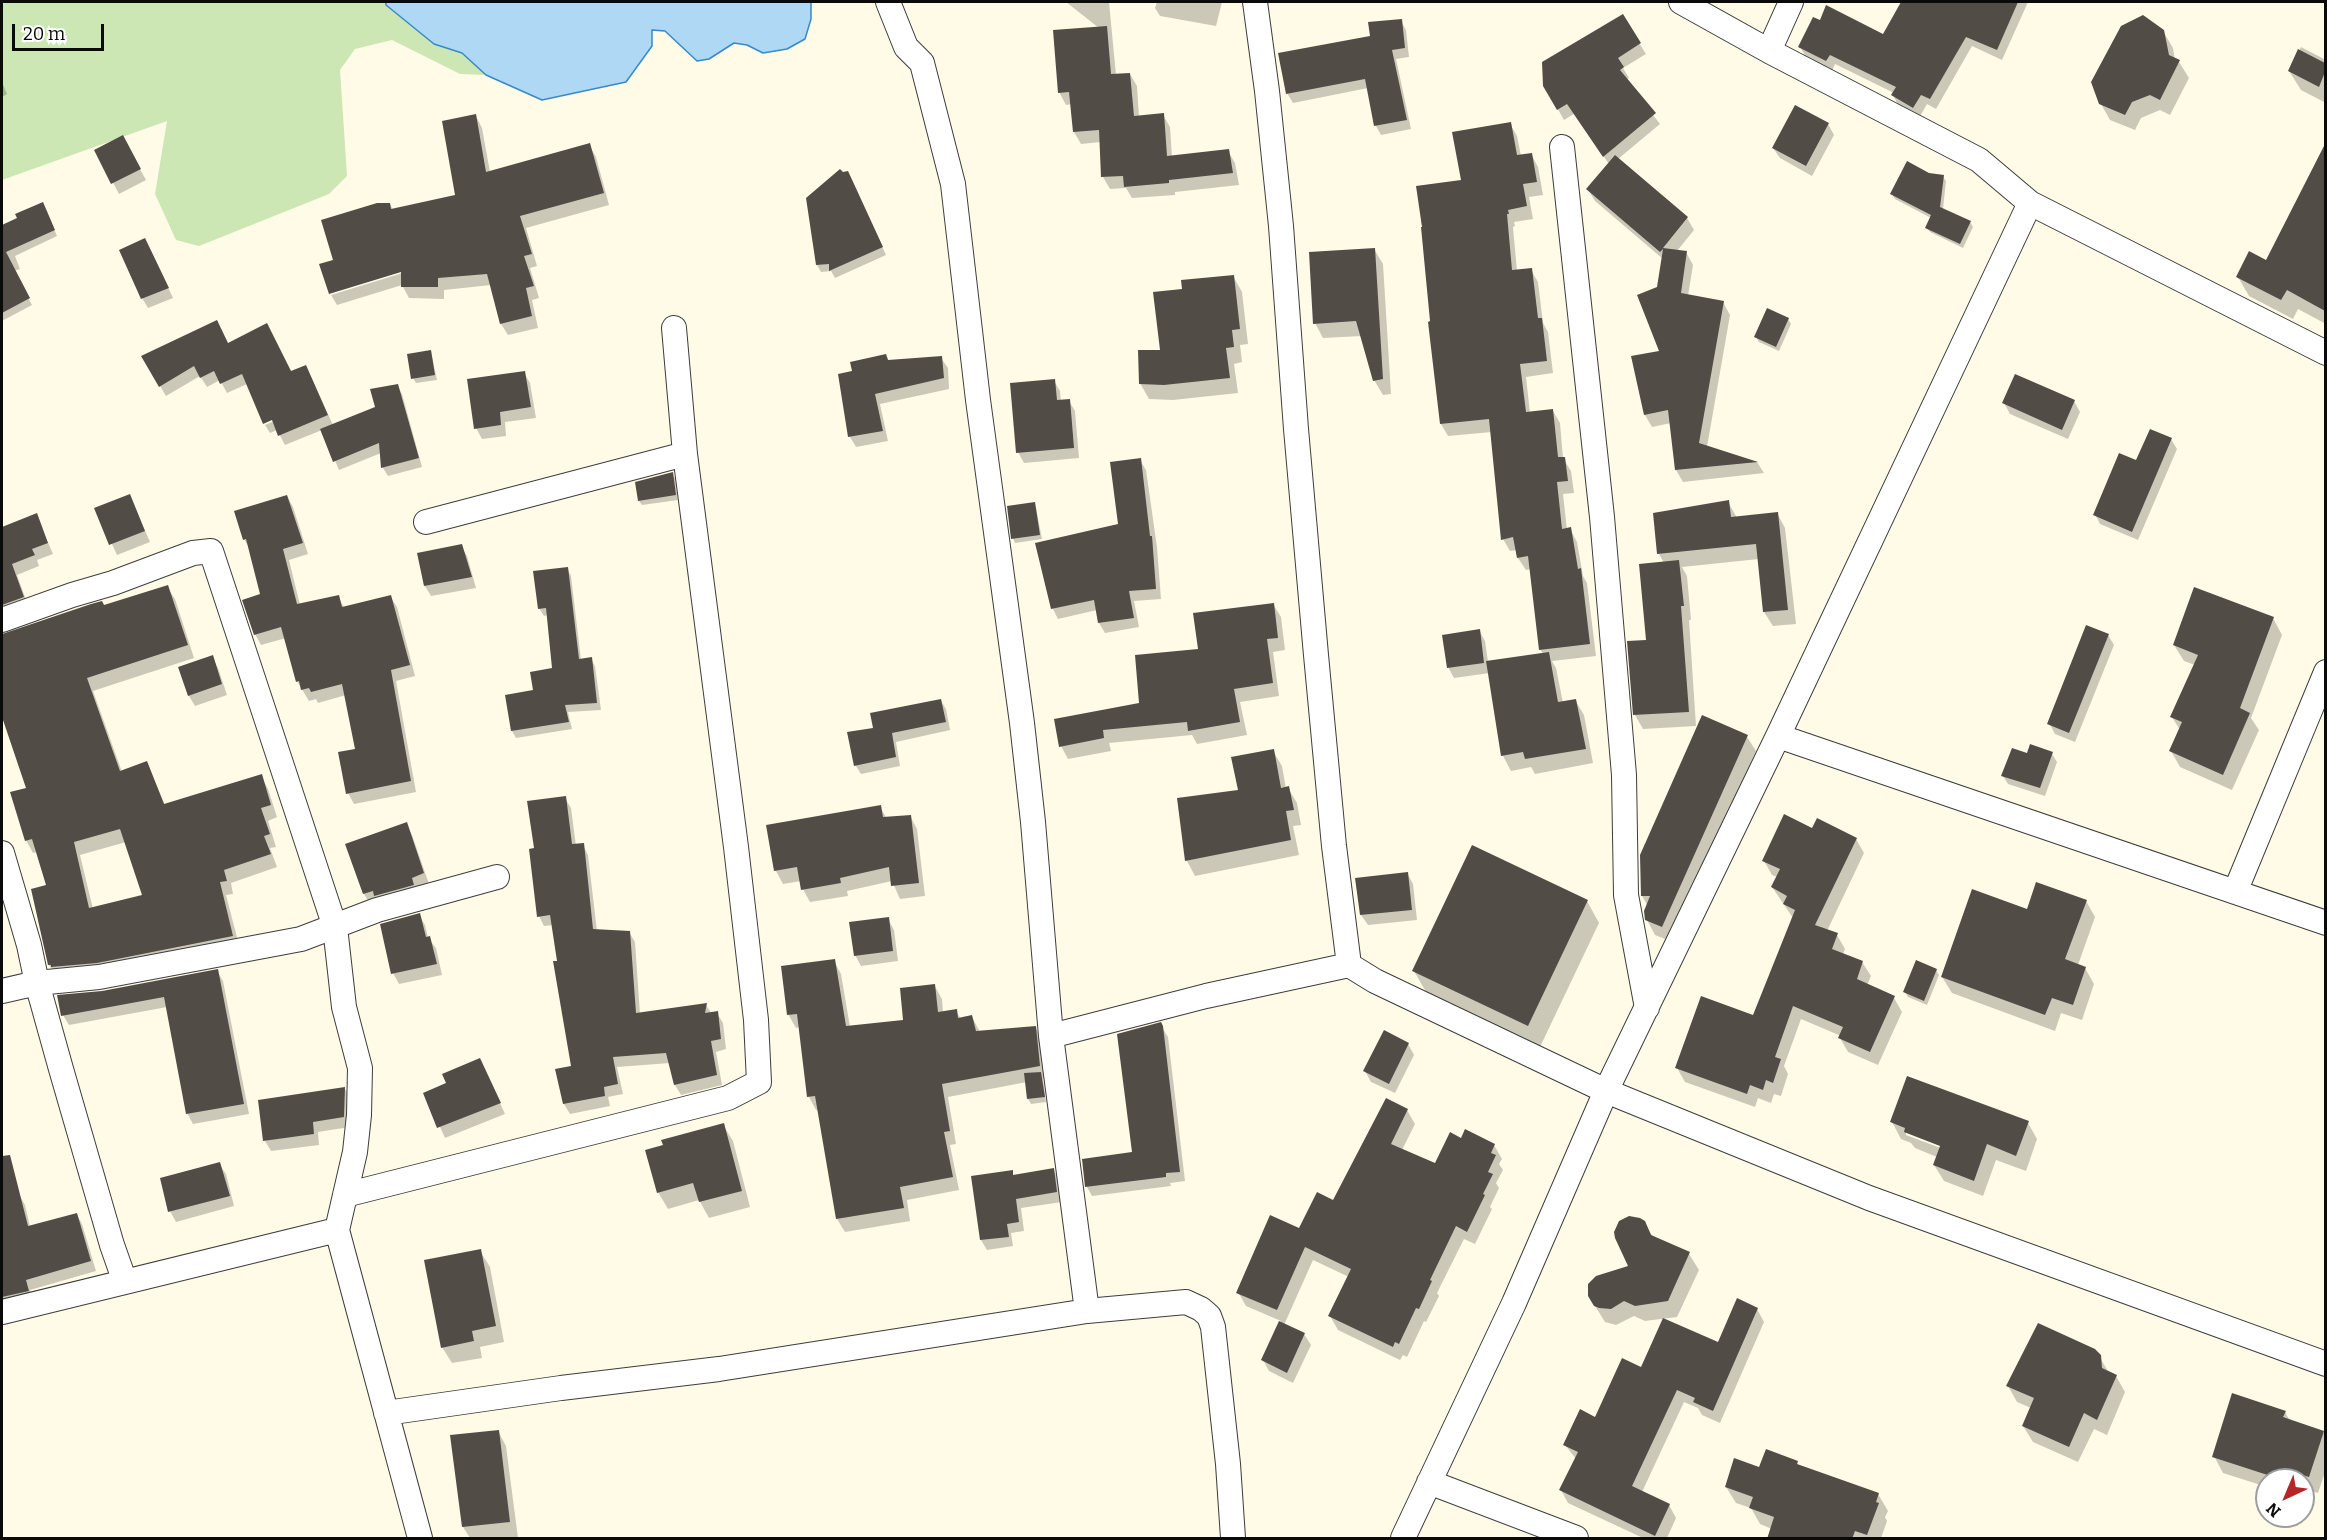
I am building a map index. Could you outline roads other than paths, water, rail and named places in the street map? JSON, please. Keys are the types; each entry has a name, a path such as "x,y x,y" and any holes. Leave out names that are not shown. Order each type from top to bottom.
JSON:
{"street":[{"path":"888,2 906,47 922,63 953,184 978,400 1022,723 1033,822 1051,1036 1087,1311"},
{"path":"1255,2 1280,215 1316,655 1349,965"},
{"path":"1682,2 1769,51 1979,160 2030,203 2325,353"},
{"path":"1769,51 1791,2"},
{"path":"1562,147 1602,517 1623,763 1626,895 1647,1008"},
{"path":"1402,1539 1514,1303 1606,1091 1778,736 2030,203"},
{"path":"345,1195 728,1098 759,1082 756,1020 685,454 674,328"},
{"path":"426,522 685,454"},
{"path":"2,620 72,595 113,584 193,553 211,551 335,927 344,1008 360,1068 359,1115 351,1172 337,1230 420,1539"},
{"path":"2235,892 2325,672"},
{"path":"1778,736 2325,923"},
{"path":"2,853 112,1245 125,1282"},
{"path":"2,991 37,983 99,977 301,939 376,910 497,877"},
{"path":"1051,1036 1206,996 1349,965 1375,981 1606,1091 1869,1198 2325,1364"},
{"path":"2,1312 337,1230"},
{"path":"386,1413 561,1388 719,1369 1087,1311 1186,1302 1201,1309 1209,1316 1216,1347 1233,1539"},
{"path":"1429,1482 1576,1539"}],"water":[{"path":"386,2 811,2 811,19 805,39 787,49 763,53 747,45 734,43 709,59 697,61 665,31 652,30 652,46 626,82 542,100 486,75 462,53 434,44 386,5"}]}
